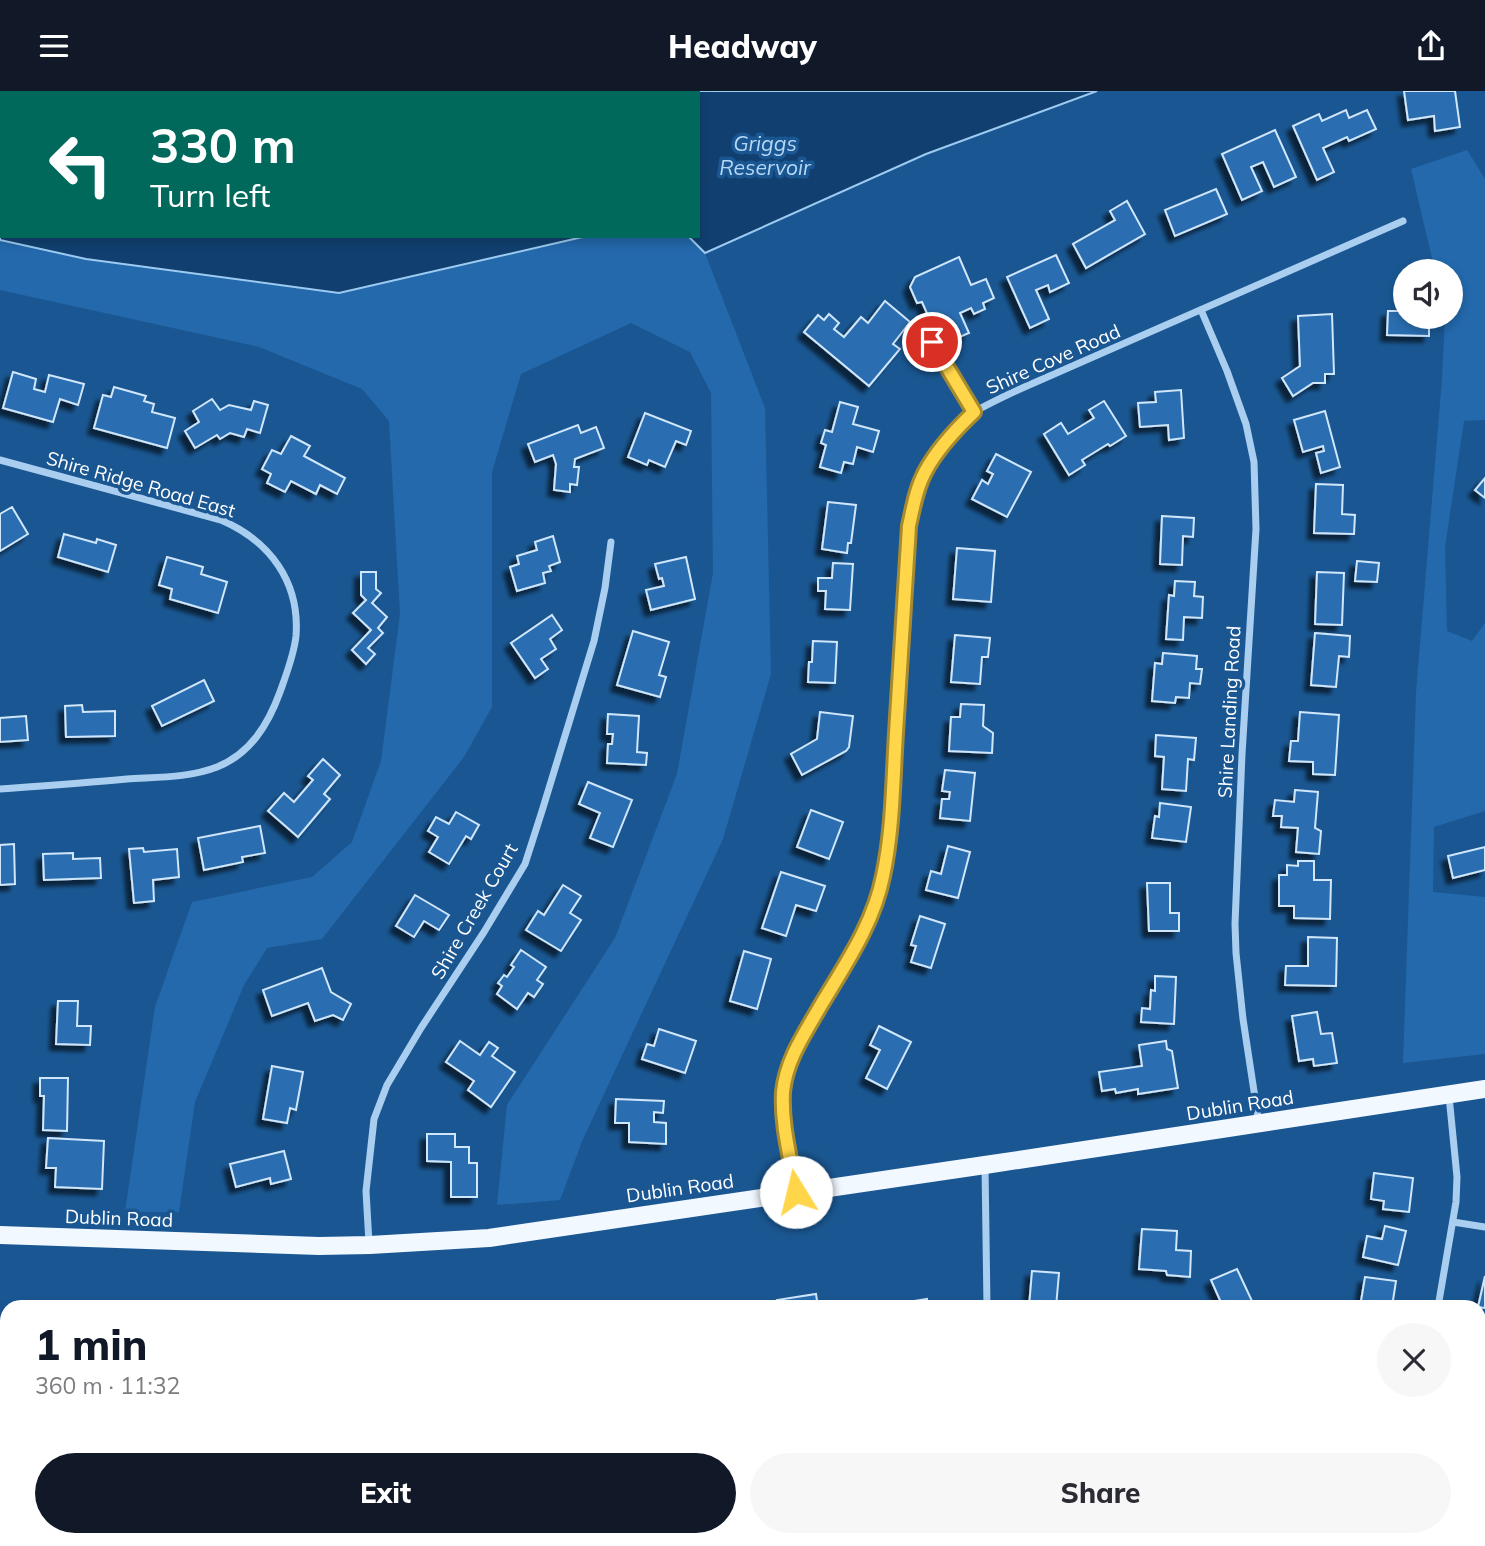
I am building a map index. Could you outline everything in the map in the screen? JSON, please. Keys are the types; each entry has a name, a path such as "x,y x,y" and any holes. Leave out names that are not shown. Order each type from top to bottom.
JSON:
{"main road":[{"name":"Dublin Road","path":"0,1235 319,1246 489,1238 1485,1089"}],"street":[{"name":"Shire Cove Road","path":"796,1192 784,1122 783,1092 787,1070 797,1046 862,933 875,904 883,876 892,806 909,526 923,475 935,454 974,412 1020,389 1402,221"},
{"name":"Shire Landing Road","path":"1201,310 1246,424 1254,462 1256,529 1235,924 1242,1019 1259,1124"},
{"name":"Shire Ridge Road East","path":"0,460 221,520 234,526 261,544 273,557 293,599 296,616 296,639 272,713 260,734 246,749 217,767 183,775 0,789"},
{"name":"Shire Creek Court","path":"370,1245 366,1191 374,1119 387,1086 414,1040 525,864 594,641 611,542"},
{"path":"1439,1300 1456,1202 1457,1177 1448,1095"},
{"path":"985,1165 987,1300"},
{"path":"1453,1222 1485,1227"}],"lane":[{"path":"918,318 974,412"}],"shaded area":[{"path":"1467,150 1485,179 1485,420 1464,421 1445,547 1447,631 1472,641 1485,623 1485,811 1434,827 1433,892 1485,897 1485,1054 1403,1063 1416,693 1444,329 1463,329 1463,259 1432,259 1411,169"},
{"path":"578,238 690,238 705,253 765,408 771,674 723,839 583,1139 560,1200 497,1205 507,1105 615,938 677,774 713,573 711,393 690,352 631,323 521,374 492,472 492,707 464,757 322,939 267,948 244,985 195,1102 179,1212 125,1212 155,1007 192,902 312,877 352,842 381,761 400,614 389,421 362,389 259,347 0,290 0,240 86,259 339,293"}],"water":[{"name":"Griggs Reservoir","path":"700,91 1097,91 926,154 705,253 690,238 700,238"},
{"name":"Griggs Reservoir","path":"578,238 339,293 86,259 0,240"}],"building":[{"path":"1404,91 1455,91 1460,127 1435,131 1434,116 1408,120"},
{"path":"1346,110 1349,118 1367,110 1376,129 1349,141 1347,137 1323,148 1334,172 1317,180 1293,126 1319,114 1322,121"},
{"path":"1275,130 1296,177 1274,187 1263,162 1251,167 1262,191 1242,200 1222,154"},
{"path":"1216,189 1227,214 1175,236 1165,210"},
{"path":"1127,201 1145,234 1086,268 1073,244 1115,220 1110,211"},
{"path":"1056,255 1069,283 1050,292 1048,285 1036,290 1049,319 1030,328 1007,277"},
{"path":"959,257 971,285 986,279 994,298 983,303 985,309 974,314 971,308 960,313 969,333 950,341 938,314 929,318 922,302 917,303 910,287 915,277"},
{"path":"885,301 910,322 893,344 900,349 869,386 804,332 818,315 824,320 829,314 839,323 834,329 844,337 861,317 868,323"},
{"path":"1388,311 1393,311 1393,329 1429,329 1429,336 1387,335"},
{"path":"1332,314 1334,374 1325,374 1325,383 1313,383 1293,396 1282,378 1300,366 1298,316"},
{"path":"13,372 36,379 34,389 45,392 49,375 84,384 78,405 60,399 53,422 3,408"},
{"path":"114,387 146,396 144,401 154,404 152,412 175,418 167,448 94,428 103,395 111,397"},
{"path":"1181,390 1184,438 1169,440 1168,425 1140,427 1138,403 1156,402 1155,392"},
{"path":"212,399 220,410 229,405 251,410 254,401 268,405 260,433 247,429 244,437 230,433 220,439 217,435 195,448 185,431 199,422 193,411"},
{"path":"1104,401 1126,436 1082,460 1085,465 1069,475 1044,434 1061,423 1068,434 1094,418 1089,410"},
{"path":"840,402 858,407 853,424 879,431 873,452 857,447 853,464 844,462 841,473 820,467 826,445 821,443 825,430 832,432"},
{"path":"1325,411 1340,467 1321,473 1316,453 1324,451 1323,446 1303,452 1294,420"},
{"path":"645,413 691,431 686,445 676,441 665,467 649,460 647,465 628,457"},
{"path":"578,425 581,433 596,427 604,448 575,459 574,467 579,467 577,485 570,484 570,492 554,490 556,464 553,455 535,462 528,444"},
{"path":"291,436 310,446 304,456 345,478 337,494 320,485 316,494 291,481 285,492 267,483 271,474 262,469 272,450 281,454"},
{"path":"996,454 1031,472 1007,517 972,499 982,480 988,484 993,474 987,471"},
{"path":"1485,478 1485,498 1475,490"},
{"path":"1316,484 1343,485 1342,514 1355,515 1354,534 1314,533"},
{"path":"828,502 856,505 847,553 822,549"},
{"path":"12,507 28,534 0,551 0,514"},
{"path":"1162,516 1194,518 1193,537 1183,536 1182,565 1160,564"},
{"path":"64,534 96,543 97,539 116,545 108,572 58,557"},
{"path":"553,536 560,562 549,566 551,571 543,573 545,583 517,591 510,567 519,564 517,556 537,550 535,542"},
{"path":"957,548 995,551 991,602 953,599"},
{"path":"167,557 203,567 201,574 227,582 218,613 170,599 172,589 159,585"},
{"path":"686,557 695,599 651,610 646,590 664,586 655,564"},
{"path":"1357,561 1379,563 1377,582 1355,581"},
{"path":"833,563 853,564 850,610 825,609 826,591 818,591 818,578 832,578"},
{"path":"361,572 376,572 376,589 381,593 372,603 387,617 378,628 383,633 368,648 375,654 366,664 352,650 371,630 353,613 366,600 361,595"},
{"path":"1317,572 1344,573 1342,625 1315,624"},
{"path":"1175,581 1195,582 1194,596 1203,597 1202,618 1184,617 1183,640 1166,639 1169,595 1174,596"},
{"path":"552,615 562,630 550,639 556,649 541,659 548,669 535,678 511,643"},
{"path":"633,631 669,642 659,675 666,677 660,697 617,685"},
{"path":"1315,633 1350,636 1349,657 1339,656 1336,687 1311,685"},
{"path":"955,635 990,638 988,657 982,657 980,684 951,682"},
{"path":"813,641 837,642 835,683 808,682"},
{"path":"1163,653 1197,656 1196,669 1202,669 1200,684 1190,683 1189,698 1176,697 1175,703 1152,701 1155,663 1162,664"},
{"path":"204,680 214,701 162,726 152,706"},
{"path":"961,704 984,705 983,726 993,733 992,753 949,751 951,717 960,717"},
{"path":"82,705 83,712 115,711 115,736 66,737 65,706"},
{"path":"820,712 853,716 849,747 802,775 791,754 817,739"},
{"path":"1300,712 1339,715 1335,775 1313,774 1313,762 1289,761 1291,741 1298,741"},
{"path":"608,714 639,716 637,752 647,753 646,765 607,763 608,744 612,744 613,734 607,734"},
{"path":"26,716 28,740 0,742 0,718"},
{"path":"1156,735 1196,738 1194,760 1188,759 1186,791 1162,789 1164,757 1155,756"},
{"path":"323,759 340,775 324,794 330,799 298,837 268,811 284,793 294,802 313,780 308,776"},
{"path":"945,770 975,773 970,821 940,818 942,799 949,799 950,792 942,791"},
{"path":"588,782 632,800 613,847 590,838 600,813 579,804"},
{"path":"1295,790 1318,792 1315,828 1321,831 1319,854 1296,852 1298,828 1281,827 1282,816 1273,816 1275,800 1294,802"},
{"path":"1160,803 1191,807 1186,842 1152,838 1155,816 1159,817"},
{"path":"811,810 843,822 829,859 797,847"},
{"path":"456,812 479,825 471,839 466,836 449,864 429,852 438,837 428,831 436,817 449,824"},
{"path":"260,826 265,853 242,857 243,862 204,870 198,838"},
{"path":"14,844 15,884 0,885 0,845"},
{"path":"948,846 970,852 958,898 926,890 931,871 941,874"},
{"path":"1485,847 1485,870 1453,878 1448,856"},
{"path":"143,848 144,852 177,849 179,877 153,880 154,901 134,903 129,849"},
{"path":"73,853 73,859 100,858 101,878 44,880 43,854"},
{"path":"1298,861 1314,861 1314,880 1331,880 1330,919 1294,918 1294,906 1279,906 1279,875 1287,875 1287,865 1298,866"},
{"path":"781,872 825,886 816,911 796,905 786,936 762,928"},
{"path":"1147,883 1170,883 1170,913 1179,913 1179,931 1149,931"},
{"path":"563,885 581,896 570,913 581,920 561,951 526,930 538,911 544,915"},
{"path":"415,895 449,915 439,930 424,921 414,937 396,926"},
{"path":"920,916 945,924 931,968 911,962 916,946 911,945"},
{"path":"1308,937 1337,938 1336,986 1285,985 1286,966 1308,966"},
{"path":"521,950 546,967 537,980 543,984 534,997 528,993 517,1009 497,994 502,986 498,983 504,975 507,977 514,967 511,965"},
{"path":"744,951 771,959 757,1009 730,1001"},
{"path":"322,968 331,992 351,1004 343,1020 333,1015 315,1021 308,1003 272,1016 263,990"},
{"path":"1155,976 1176,977 1174,1024 1141,1022 1142,1008 1150,1009 1151,990 1155,991"},
{"path":"58,1001 78,1001 77,1026 91,1026 90,1045 56,1044"},
{"path":"1317,1012 1321,1034 1332,1033 1337,1063 1314,1066 1313,1059 1299,1061 1292,1016"},
{"path":"879,1026 911,1042 887,1089 866,1078 880,1050 870,1045"},
{"path":"659,1029 696,1041 685,1073 642,1059 647,1044 654,1046"},
{"path":"460,1041 480,1055 489,1042 498,1048 492,1056 515,1072 491,1107 468,1090 474,1081 446,1062"},
{"path":"1166,1041 1167,1049 1172,1051 1178,1088 1138,1094 1138,1089 1116,1093 1115,1089 1102,1091 1099,1072 1142,1066 1139,1045"},
{"path":"272,1066 303,1072 296,1110 290,1108 287,1123 263,1119"},
{"path":"40,1078 68,1078 67,1131 43,1130 44,1096 40,1096"},
{"path":"616,1099 664,1101 663,1113 654,1112 654,1122 666,1123 666,1144 629,1142 629,1123 615,1123"},
{"path":"427,1134 455,1134 455,1147 469,1147 469,1163 477,1163 477,1197 451,1197 451,1162 427,1161"},
{"path":"48,1138 104,1141 102,1189 55,1187 56,1168 46,1168"},
{"path":"284,1151 291,1179 271,1184 270,1178 236,1187 230,1164"},
{"path":"1374,1173 1413,1178 1409,1212 1383,1209 1384,1201 1371,1199"},
{"path":"1385,1226 1406,1231 1398,1265 1363,1257 1367,1236 1382,1239"},
{"path":"1142,1229 1177,1231 1176,1250 1191,1251 1190,1277 1167,1275 1166,1271 1139,1269"},
{"path":"1237,1269 1252,1300 1220,1300 1211,1280"},
{"path":"1032,1271 1059,1273 1057,1300 1030,1300"},
{"path":"1485,1276 1485,1300 1480,1300"},
{"path":"1365,1277 1396,1281 1393,1300 1361,1300"},
{"path":"816,1294 817,1300 777,1300"}],"route":[{"path":"796,1192 784,1122 783,1092 787,1070 797,1046 862,933 875,904 883,876 892,806 909,526 923,475 935,454 974,412 932,342"}]}
